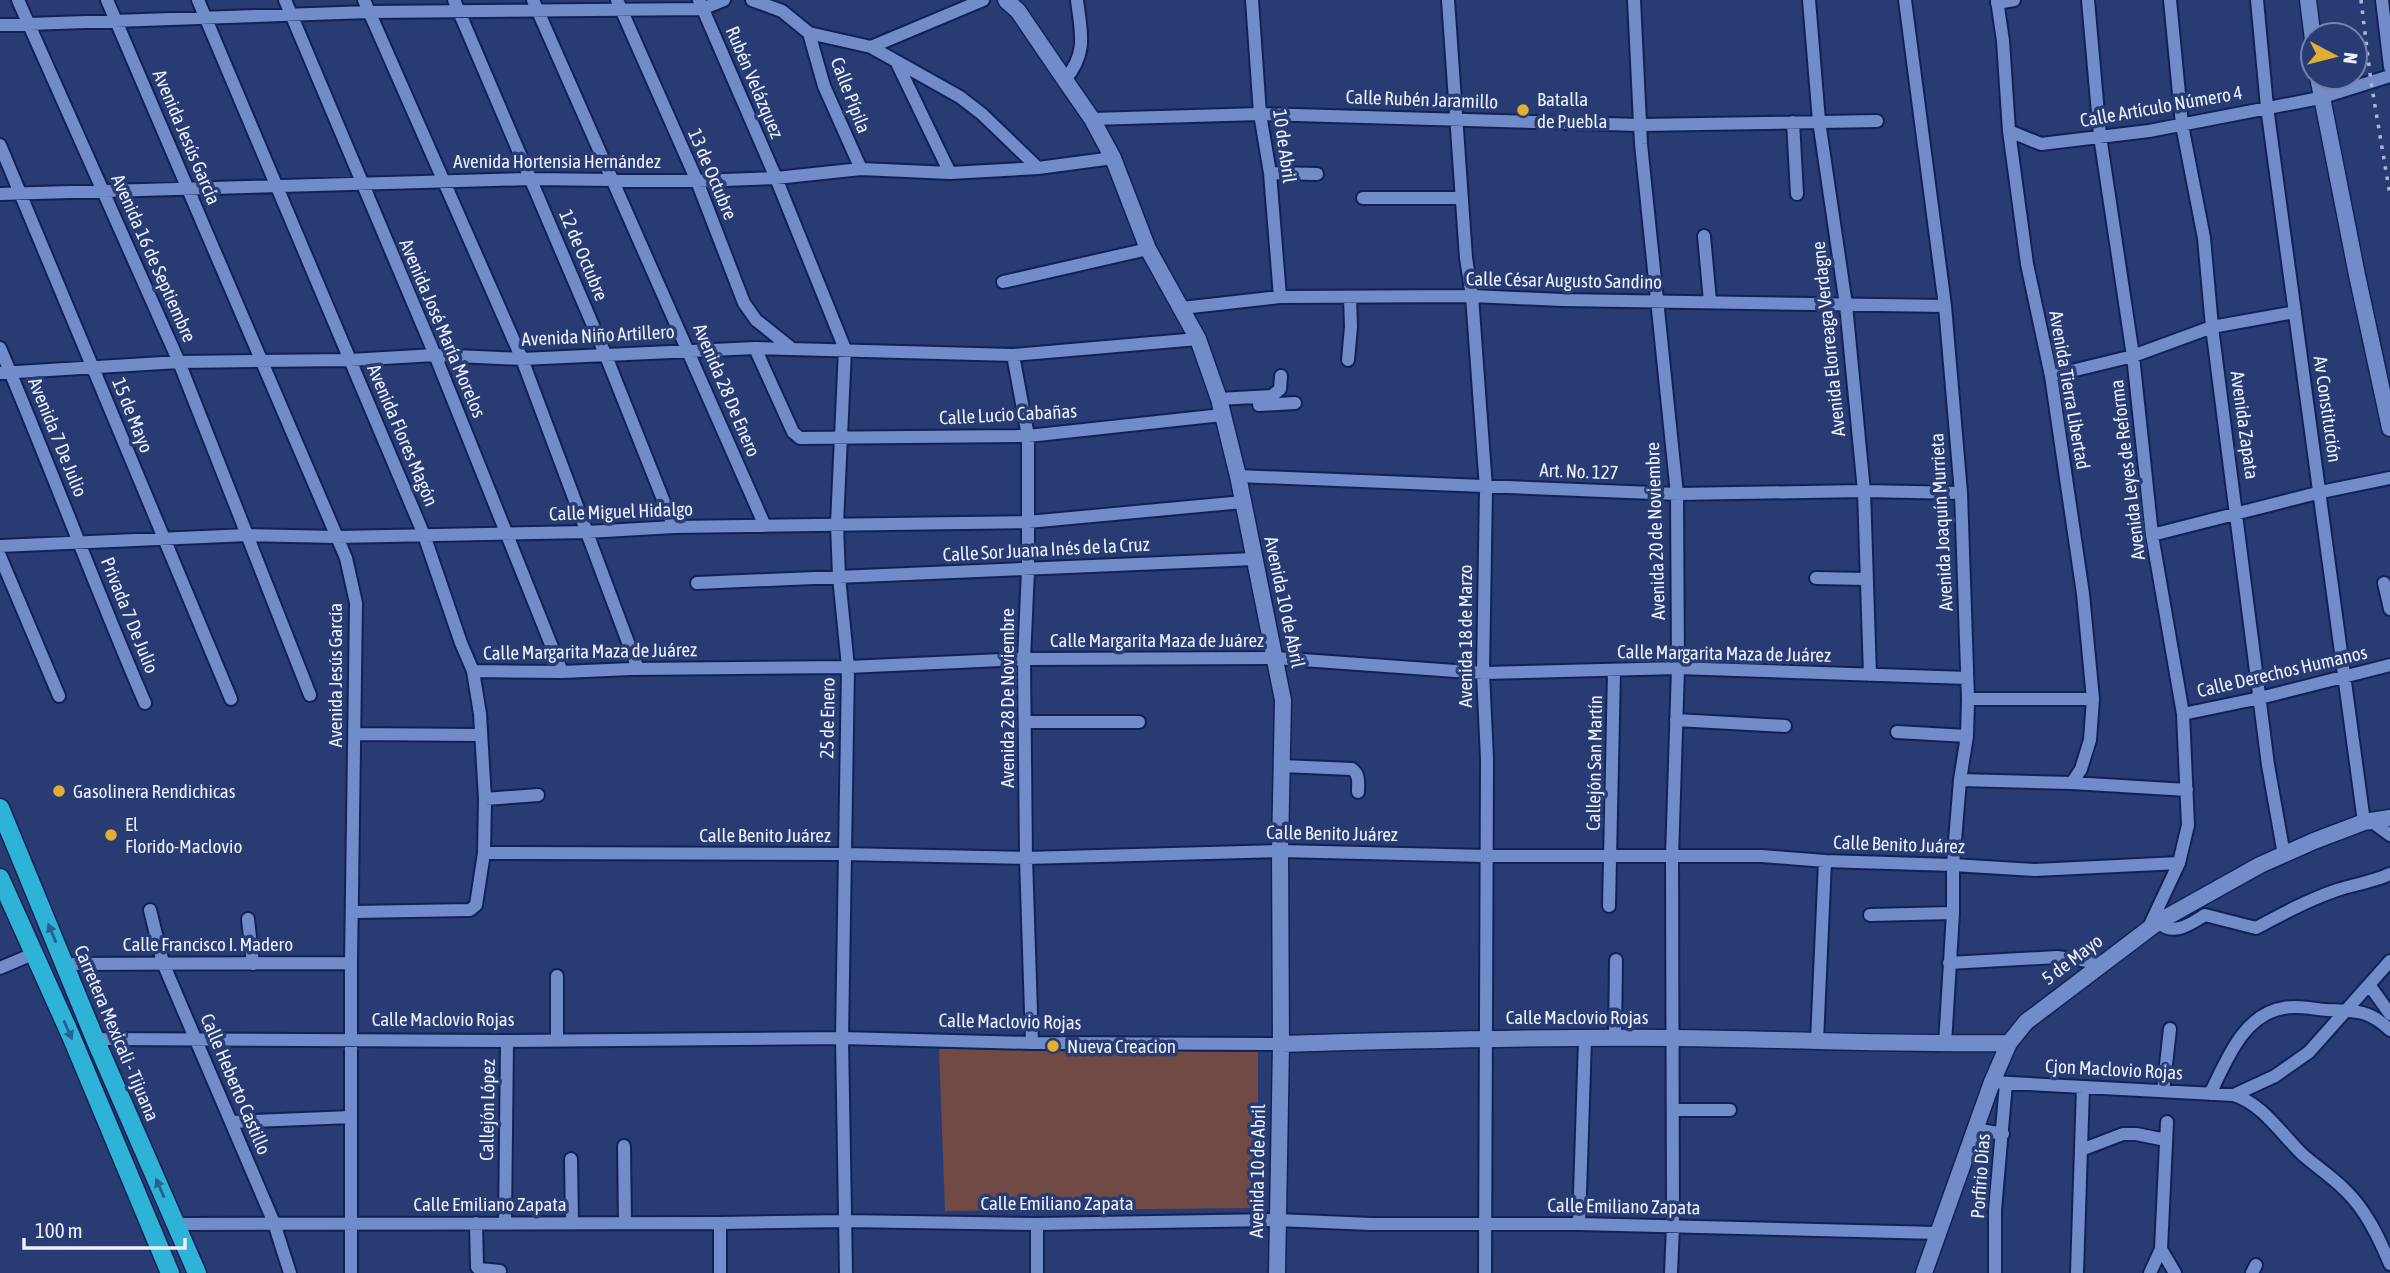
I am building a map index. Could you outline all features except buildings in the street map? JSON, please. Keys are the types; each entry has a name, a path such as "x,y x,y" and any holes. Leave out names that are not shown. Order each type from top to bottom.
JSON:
{"main road":[{"name":"Carretera Mexicali - Tijuana","path":"0,808 95,1039 197,1273"},
{"path":"0,878 71,1037 170,1273"}],"street":[{"name":"Avenida 16 de Septiembre","path":"18,0 179,362 310,695"},
{"name":"Avenida Jesús García","path":"107,0 346,558 356,603 351,963 351,1273"},
{"name":"Avenida Flores Magón","path":"198,0 424,535 473,671 480,713 485,799 484,853 476,905 470,910 353,912"},
{"name":"Avenida José María Morelos","path":"285,0 435,355 562,672"},
{"path":"0,25 290,14 367,6 701,5 724,0"},
{"path":"752,0 782,10 809,33 871,47 960,97 982,114 1038,168"},
{"path":"871,47 983,0"},
{"name":"Avenida 10 de Abril","path":"1006,0 1018,11 1092,119 1113,159 1148,249 1198,339 1238,476 1283,700 1277,1273"},
{"path":"1065,80 1076,67 1082,43 1077,0"},
{"name":"10 de Abril","path":"1252,0 1260,114 1270,173 1280,298"},
{"name":"Avenida 18 de Marzo","path":"1448,0 1458,118 1461,198 1472,296 1486,488 1483,673 1487,759 1485,1273"},
{"name":"Avenida 20 de Noviembre","path":"1634,0 1640,125 1677,494 1678,668 1672,857 1671,1273"},
{"name":"Avenida Elorreaga Verdagne","path":"1809,0 1819,121 1846,305 1864,491 1870,675"},
{"name":"Avenida Joaquín Murrieta","path":"1905,0 1945,306 1961,493 1967,736 1959,780 1945,1044"},
{"path":"1997,1 2014,0"},
{"name":"Avenida Leyes de Reforma","path":"2088,0 2100,136 2133,356 2152,535 2183,714 2188,825 2179,863 2153,925"},
{"name":"Avenida Zapata","path":"2170,0 2182,125 2204,238 2212,327 2268,765 2284,855"},
{"name":"Av Constitución","path":"2257,0 2267,107 2344,675 2367,822"},
{"path":"2308,0 2311,21"},
{"path":"2382,0 2390,66"},
{"name":"Avenida Tierra Libertad","path":"1997,1 2003,41 2009,131 2027,264 2051,376 2083,594 2093,699 2090,740 2081,769 2072,783"},
{"name":"13 de Octubre","path":"619,5 698,181 744,303 756,320 792,348"},
{"name":"Rubén Velázquez","path":"701,5 776,178"},
{"path":"367,6 522,359 638,669"},
{"name":"12 de Octubre","path":"456,6 606,356 674,527"},
{"name":"Avenida 28 De Enero","path":"536,6 765,526"},
{"name":"Calle Pípila","path":"809,33 824,86 861,169"},
{"path":"896,61 950,173"},
{"name":"Calle Artículo Número 4","path":"2009,131 2041,145 2182,125 2320,98 2390,76"},
{"path":"2319,91 2390,428"},
{"name":"Calle Rubén Jaramillo","path":"1092,119 1260,114 1640,125 1877,121"},
{"path":"1793,122 1797,194"},
{"name":"15 de Mayo","path":"0,145 231,699"},
{"name":"Avenida Hortensia Hernández","path":"0,194 530,179 698,181 776,178 861,169 950,173 1038,168 1113,159"},
{"path":"1270,173 1317,174"},
{"name":"25 de Enero","path":"776,178 845,349 837,524 839,578 848,667 842,1038 846,1273"},
{"path":"1363,198 1461,198"},
{"path":"1704,236 1710,301"},
{"path":"1003,282 1148,249"},
{"name":"Calle César Augusto Sandino","path":"1182,308 1280,298 1472,296 1945,306"},
{"path":"1349,360 1350,297"},
{"path":"2051,376 2133,356 2212,327 2295,312"},
{"name":"Avenida Niño Artillero","path":"5,373 179,362 351,360 435,355 522,359 689,349 792,348 1013,355 1198,339"},
{"name":"Avenida 7 De Julio","path":"0,348 5,373 79,542"},
{"name":"Calle Lucio Cabañas","path":"755,348 795,436 841,439 1028,436 1220,407"},
{"name":"Avenida 28 De Noviembre","path":"1013,355 1028,436 1028,570 1024,659 1026,858 1032,1043"},
{"path":"1220,407 1276,395 1282,376"},
{"path":"1220,407 1295,403"},
{"name":"Art. No. 127","path":"1238,476 1677,494 1864,491 1961,493"},
{"path":"2152,535 2237,512 2390,478"},
{"name":"Calle Miguel Hidalgo","path":"0,546 248,535 337,537 587,532 674,527 1028,522 1243,502"},
{"name":"Privada 7 De Julio","path":"79,542 145,703"},
{"path":"0,556 59,696"},
{"name":"Calle Sor Juana Inés de la Cruz","path":"697,583 1254,559"},
{"path":"1815,578 1867,579"},
{"path":"2384,583 2390,609"},
{"name":"Calle Margarita Maza de Juárez","path":"473,671 848,667 1024,659 1275,658 1483,673 1678,668 1967,678"},
{"name":"Calle Derechos Humanos","path":"2183,714 2260,698 2390,665"},
{"name":"Callejón San Martín","path":"1609,906 1615,671"},
{"path":"1968,699 2093,699"},
{"path":"1676,720 1785,726"},
{"path":"1025,722 1139,722"},
{"path":"1897,732 1967,736"},
{"path":"355,734 480,735"},
{"path":"1282,766 1352,769 1358,778 1358,792"},
{"path":"1959,780 2187,790"},
{"path":"485,799 538,795"},
{"name":"5 de Mayo","path":"1924,1273 1975,1129 1999,1082 2009,1043 2039,1011 2153,925 2260,865 2314,841 2367,822 2390,818"},
{"path":"2367,822 2390,835"},
{"name":"Calle Benito Juárez","path":"484,853 843,854 1026,858 1280,851 1486,856 1762,856 2035,870 2179,863"},
{"path":"1817,1041 1825,861"},
{"path":"2153,925 2178,929 2205,915 2256,928 2296,906 2390,874"},
{"name":"Calle Heberto Castillo","path":"150,911 163,963 274,1223 290,1273"},
{"path":"1870,915 1953,913"},
{"path":"248,919 253,964"},
{"path":"0,968 33,954"},
{"path":"1949,963 2057,957 2103,962"},
{"path":"1615,1039 1616,961"},
{"path":"2234,1096 2274,1076 2309,1052 2390,961"},
{"name":"Calle Francisco I. Madero","path":"65,964 351,963"},
{"path":"557,976 557,1040"},
{"path":"2370,986 2390,1014"},
{"path":"2210,1094 2246,1028 2283,1007 2359,1010 2375,1017 2390,1030"},
{"path":"2163,1091 2169,1029"},
{"name":"Calle Maclovio Rojas","path":"95,1039 507,1041 842,1038 1032,1043 1280,1044 1485,1038 1673,1038 2009,1043"},
{"path":"1579,1224 1585,1039"},
{"name":"Callejón López","path":"505,1223 507,1041"},
{"name":"Cjon Maclovio Rojas","path":"1999,1082 2234,1096"},
{"name":"Porfirio Días","path":"1995,1273 1995,1210 2003,1134 1999,1082"},
{"path":"2077,1273 2083,1087"},
{"path":"2234,1096 2247,1099 2304,1155 2347,1191 2384,1233 2390,1264"},
{"path":"1673,1110 1730,1110"},
{"path":"232,1122 351,1117"},
{"path":"2150,1273 2161,1249 2167,1122"},
{"path":"1975,1129 2003,1134"},
{"path":"2081,1150 2123,1133 2166,1140"},
{"path":"624,1146 625,1223"},
{"path":"571,1159 572,1223"},
{"name":"Calle Emiliano Zapata","path":"176,1224 845,1221 1037,1224 1277,1220 1371,1224 1579,1224 1937,1233"},
{"path":"475,1223 477,1267 500,1271"},
{"path":"720,1223 720,1273"},
{"path":"1037,1224 1037,1273"},
{"path":"2161,1249 2175,1273"}],"shaded area":[{"path":"939,1049 1258,1050 1258,1208 945,1211"}],"railway":[{"path":"2361,0 2371,82 2390,195"}],"place":[{"name":"Batalla de Puebla","path":"1523,110"},
{"name":"Gasolinera Rendichicas","path":"59,791"},
{"name":"El Florido-Maclovio","path":"111,835"},
{"name":"Nueva Creacion","path":"1053,1046"}]}
